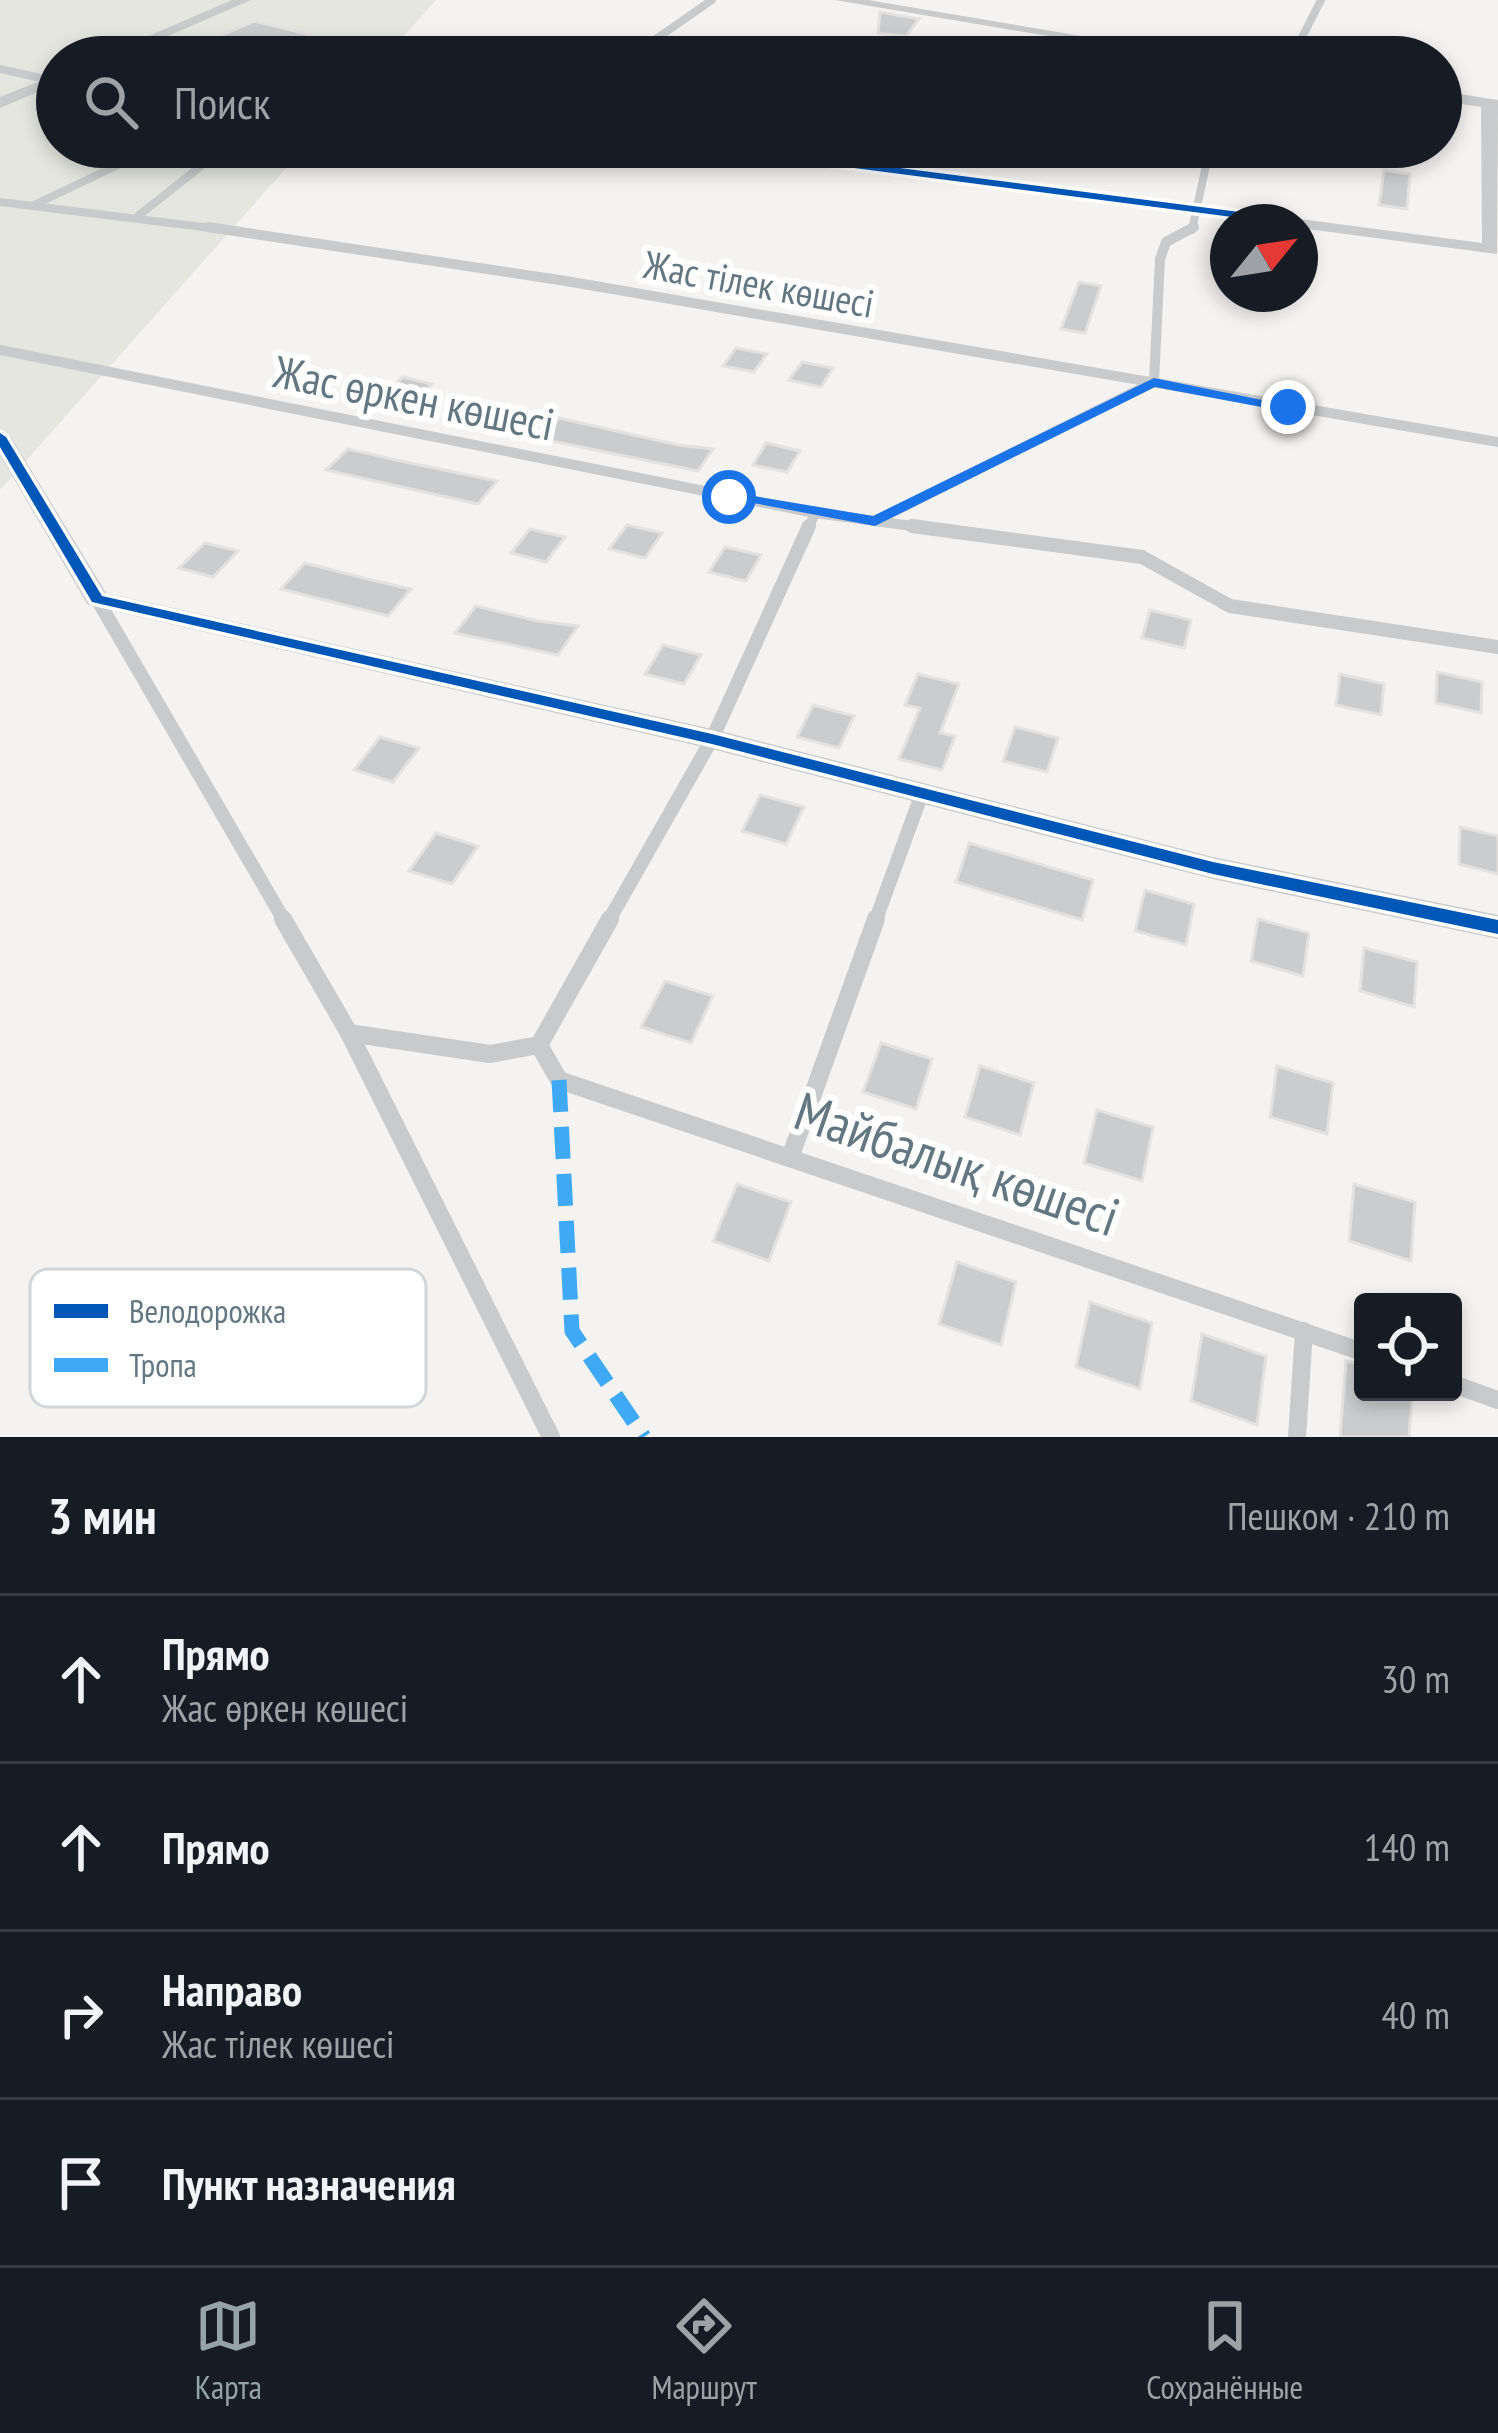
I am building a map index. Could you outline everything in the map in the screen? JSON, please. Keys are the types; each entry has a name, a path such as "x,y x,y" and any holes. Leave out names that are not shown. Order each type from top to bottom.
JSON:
{"street":[{"path":"157,36 244,0"},
{"path":"842,0 1067,36"},
{"path":"0,103 36,88"},
{"path":"1318,225 1496,253 1493,104 1462,99"},
{"path":"882,168 1210,210"},
{"path":"0,437 97,599 712,739 1213,868 1498,927"}],"lane":[{"path":"660,36 712,0"},
{"path":"1303,36 1321,0"},
{"path":"0,69 36,76"},
{"path":"35,205 112,168"},
{"path":"138,216 199,168"},
{"path":"875,521 1154,382 1160,259 1166,242 1193,230 1206,168"},
{"name":"Жас тілек көшесі","path":"4,203 138,216 546,278 1498,442"},
{"name":"Жас өркен көшесі","path":"0,350 815,513 1142,557 1230,606 1498,647"},
{"path":"349,1033 490,1054 539,1045 712,739 815,513"},
{"path":"97,599 349,1033 551,1437"},
{"path":"791,1154 921,796"},
{"name":"Майбалық көшесі","path":"539,1045 559,1080 791,1154 1354,1349"},
{"path":"1298,1437 1304,1331"},
{"path":"1462,1387 1498,1400"}],"shaded area":[{"path":"0,0 436,0 404,36 36,36 36,168 286,168 0,490"}],"building":[{"path":"880,12 919,19 906,36 878,33"},
{"path":"254,21 315,36 219,36"},
{"path":"1384,170 1410,174 1407,209 1379,205"},
{"path":"1079,282 1101,286 1085,333 1061,329"},
{"path":"736,348 767,354 754,372 723,366"},
{"path":"802,362 833,368 821,387 789,380"},
{"path":"403,377 432,384 413,403 383,396"},
{"path":"559,418 713,449 698,471 542,439"},
{"path":"766,443 800,451 787,472 753,465"},
{"path":"348,449 497,481 478,504 326,470"},
{"path":"627,525 662,533 645,558 609,549"},
{"path":"530,529 565,537 546,562 511,553"},
{"path":"205,543 238,551 213,577 179,568"},
{"path":"725,547 761,555 746,581 709,572"},
{"path":"305,563 411,589 388,616 281,589"},
{"path":"476,606 578,626 558,655 455,633"},
{"path":"1150,610 1191,620 1184,648 1142,638"},
{"path":"663,645 701,655 684,684 645,674"},
{"path":"1437,672 1482,682 1481,713 1436,703"},
{"path":"918,674 959,684 940,733 955,736 942,770 899,759 920,708 905,705"},
{"path":"1340,674 1384,684 1381,715 1336,705"},
{"path":"813,705 854,716 839,748 797,737"},
{"path":"1015,727 1058,738 1047,772 1003,761"},
{"path":"380,737 419,748 393,782 354,770"},
{"path":"760,795 804,807 786,844 742,831"},
{"path":"1460,827 1498,836 1498,874 1459,864"},
{"path":"436,833 478,846 452,884 409,871"},
{"path":"969,843 1093,880 1082,920 956,882"},
{"path":"1145,890 1194,904 1186,945 1135,931"},
{"path":"1258,919 1309,933 1303,976 1251,961"},
{"path":"1364,948 1417,962 1414,1007 1360,991"},
{"path":"665,981 713,996 691,1043 641,1027"},
{"path":"881,1043 932,1059 916,1109 863,1092"},
{"path":"980,1066 1034,1083 1020,1135 965,1117"},
{"path":"1277,1066 1333,1083 1327,1134 1270,1117"},
{"path":"1097,1110 1153,1127 1142,1181 1084,1163"},
{"path":"737,1184 791,1202 769,1261 713,1241"},
{"path":"1354,1184 1415,1202 1411,1261 1349,1241"},
{"path":"957,1262 1016,1282 1001,1345 939,1324"},
{"path":"1090,1302 1152,1323 1140,1389 1076,1367"},
{"path":"1202,1334 1266,1356 1257,1425 1191,1401"},
{"path":"1346,1361 1354,1363 1354,1401 1412,1401 1409,1437 1340,1437"}],"marked path":[{"path":"559,1080 572,1331 644,1437"}],"cycle path":[{"path":"878,168 1210,211"},
{"path":"0,437 97,599 712,739 1213,868 1498,927"}],"route":[{"path":"729,497 875,521 1154,382 1288,407"}]}
